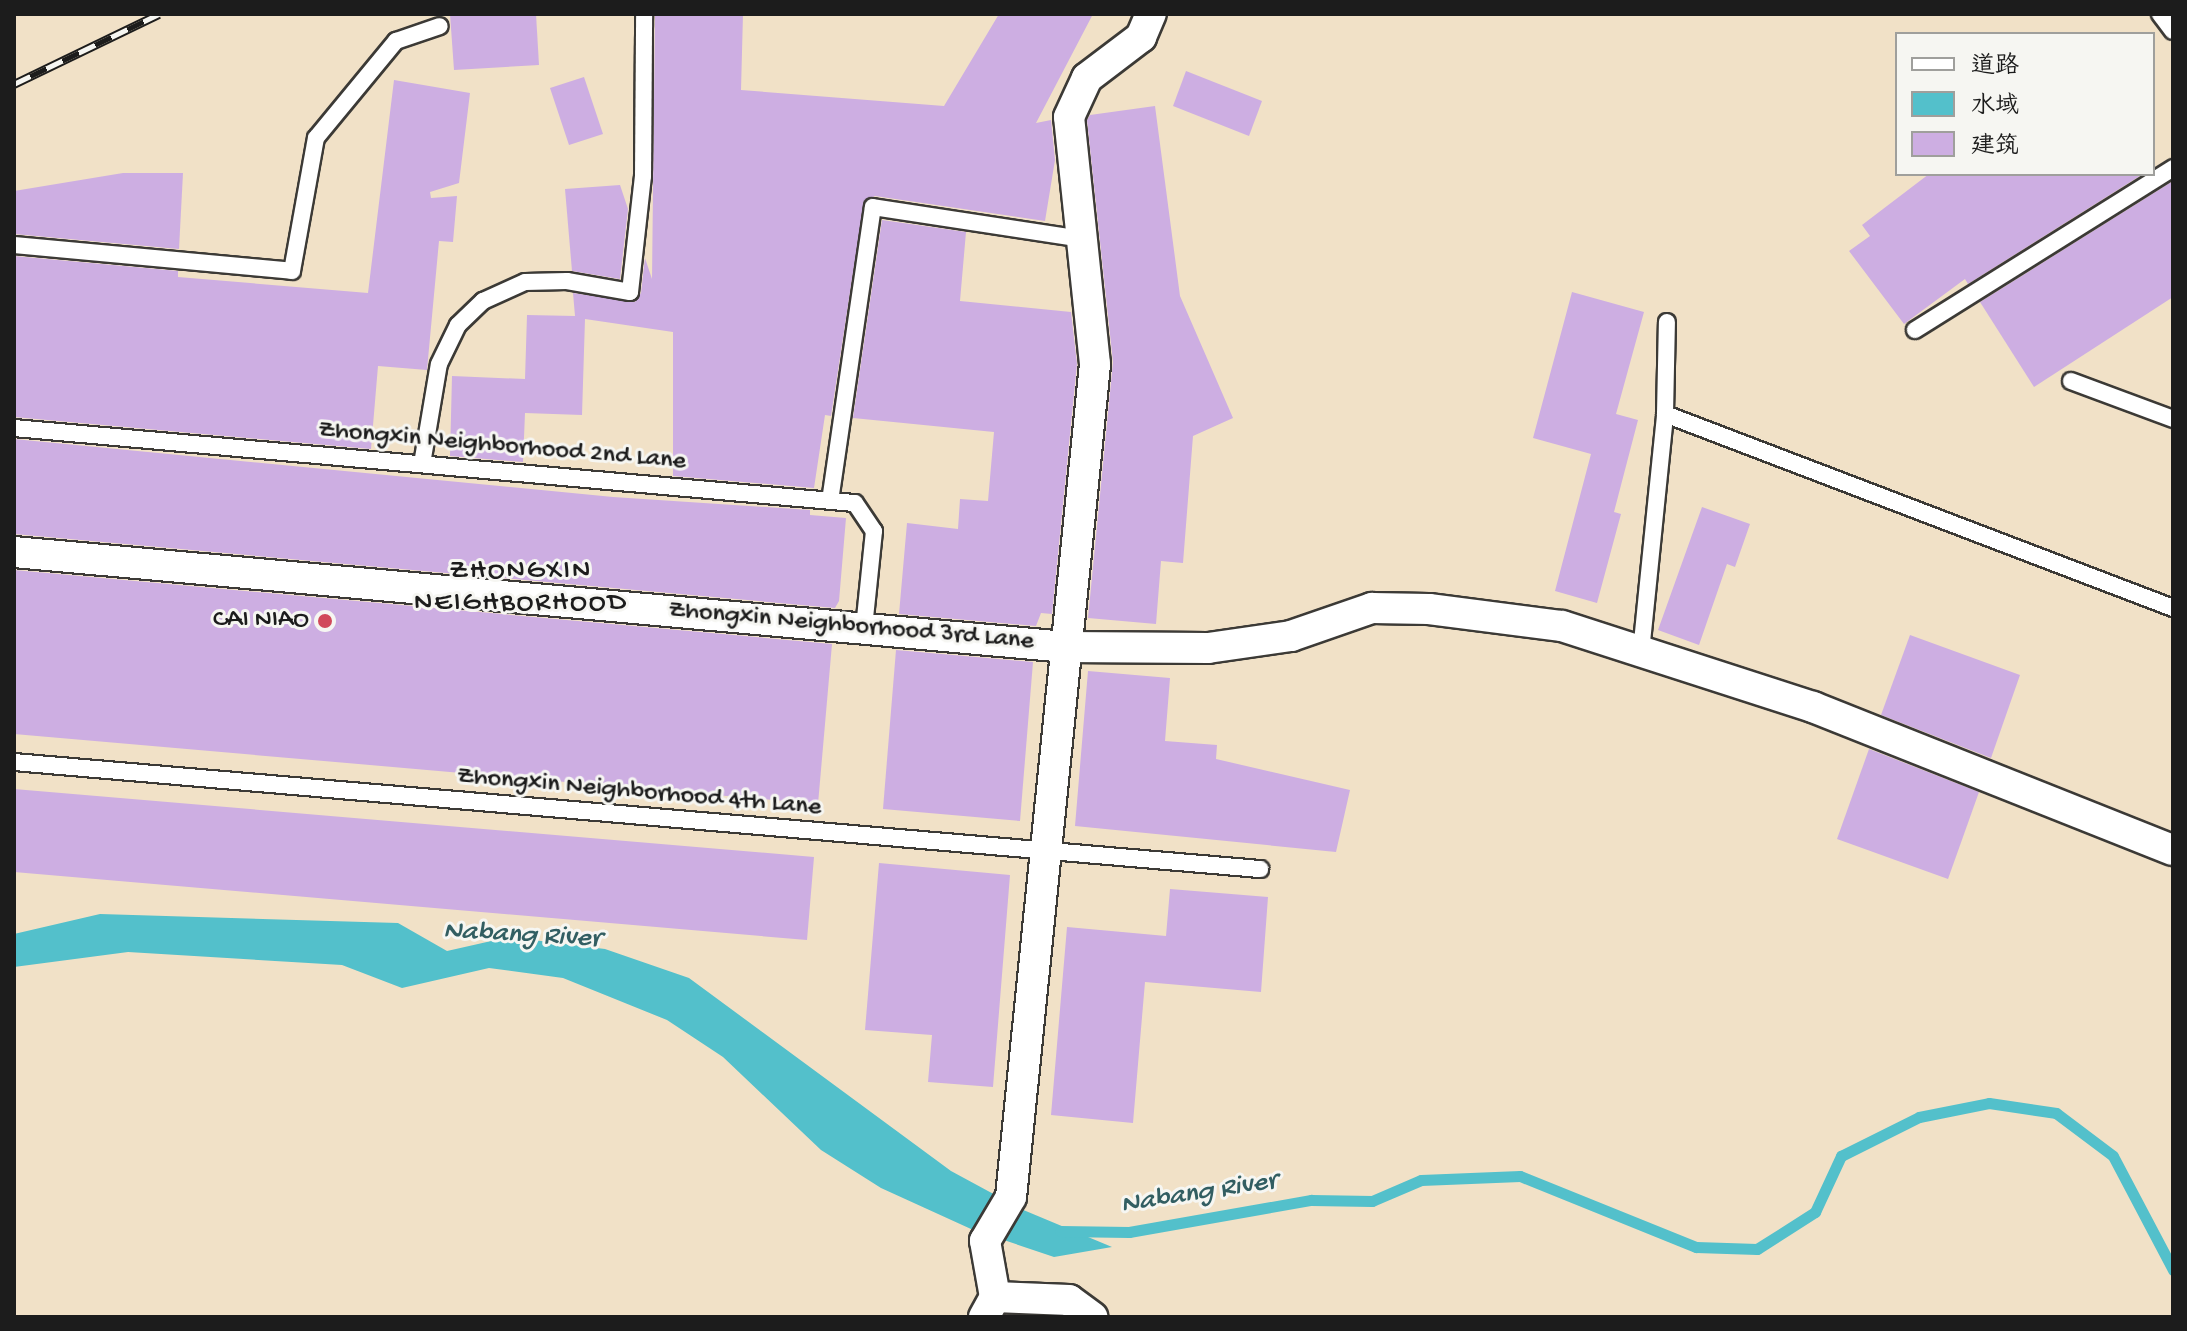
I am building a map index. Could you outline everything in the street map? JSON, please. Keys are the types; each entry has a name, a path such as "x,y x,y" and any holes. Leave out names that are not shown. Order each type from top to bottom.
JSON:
{"street":[{"path":"1092,1317 1069,1300 990,1307 985,1241 1011,1197 1095,364 1069,117 1087,78 1141,37 1151,14"},
{"name":"Zhongxin Neighborhood 3rd Lane","path":"14,552 1066,647 1208,648 1291,636 1372,608 1429,609 1562,626 1813,707 2173,850"}],"lane":[{"path":"422,464 439,364 458,325 483,301 525,282 567,281 630,292 643,176 644,14"},
{"path":"2160,14 2173,31"},
{"path":"14,245 292,271 316,138 396,41 440,26"},
{"path":"1915,330 2173,168"},
{"path":"830,501 873,207 1082,239"},
{"path":"1641,652 1665,414 1667,322"},
{"path":"2071,381 2173,419"},
{"path":"1665,414 2173,608"},
{"name":"Zhongxin Neighborhood 2nd Lane","path":"14,428 855,503 874,531 864,628"},
{"name":"Zhongxin Neighborhood 4th Lane","path":"14,762 1260,869"}],"water":[{"path":"100,914 398,923 447,951 509,937 605,949 689,978 951,1171 1021,1209 1112,1247 1054,1257 971,1229 881,1188 821,1150 723,1057 667,1020 563,978 489,968 402,988 342,965 128,952 14,967 14,934"}],"building":[{"path":"450,14 536,14 539,65 454,70"},
{"path":"655,14 743,14 741,90 944,106 999,14 1093,14 1036,123 1051,120 1055,160 1045,221 875,196 864,201 831,416 825,415 814,488 673,476 673,332 585,319 582,415 525,413 523,462 450,456 452,376 525,379 527,315 575,316 573,293 635,302 641,293 645,258 652,279"},
{"path":"1186,71 1262,101 1249,136 1173,106"},
{"path":"584,77 603,134 569,145 550,88"},
{"path":"394,80 470,93 459,183 430,192 431,198 457,196 453,242 439,241 427,370 378,366 371,449 14,417 14,256 178,271 178,277 368,293"},
{"path":"1155,106 1180,296 1233,418 1193,436 1183,563 1161,561 1156,624 1088,618 1113,362 1087,120 1090,115"},
{"path":"123,173 183,173 179,249 14,234 14,191"},
{"path":"1926,176 2140,176 1968,284 1965,279 1904,324 1849,251 1870,236 1862,225"},
{"path":"2173,181 2173,297 2034,387 1980,302"},
{"path":"620,185 628,209 620,279 572,271 565,189"},
{"path":"882,220 966,232 960,301 1071,312 1077,364 1052,614 1041,613 1036,626 899,614 907,523 958,529 960,499 988,501 994,432 853,418"},
{"path":"1572,292 1644,312 1616,414 1638,420 1614,512 1621,514 1597,603 1555,591 1591,454 1533,438"},
{"path":"14,439 613,497 810,510 810,515 846,518 839,601 835,608 14,534"},
{"path":"1702,507 1750,524 1735,567 1727,564 1699,645 1658,630"},
{"path":"14,570 832,644 818,804 14,734"},
{"path":"1910,635 2020,675 1991,758 1881,715"},
{"path":"896,650 1033,662 1020,821 883,809"},
{"path":"1088,671 1170,678 1165,741 1217,745 1216,759 1350,790 1336,852 1075,826"},
{"path":"1869,749 1979,792 1948,879 1837,839"},
{"path":"14,789 814,857 807,940 14,872"},
{"path":"879,863 1010,875 993,1087 928,1082 932,1035 865,1030"},
{"path":"1170,889 1268,897 1261,992 1145,982 1133,1123 1051,1115 1067,927 1166,936"}],"waterway":[{"name":"Nabang River","path":"1060,1231 1129,1232 1311,1200 1372,1201 1421,1180 1520,1176 1696,1247 1757,1249 1815,1212 1841,1156 1919,1117 1989,1103 2056,1113 2113,1156 2173,1270"}],"railway":[{"path":"14,84 159,14"}],"place":[{"name":"CAI NIAO","path":"325,621"}],"district":[{"name":"ZHONGXIN NEIGHBORHOOD","path":"521,588"}]}
